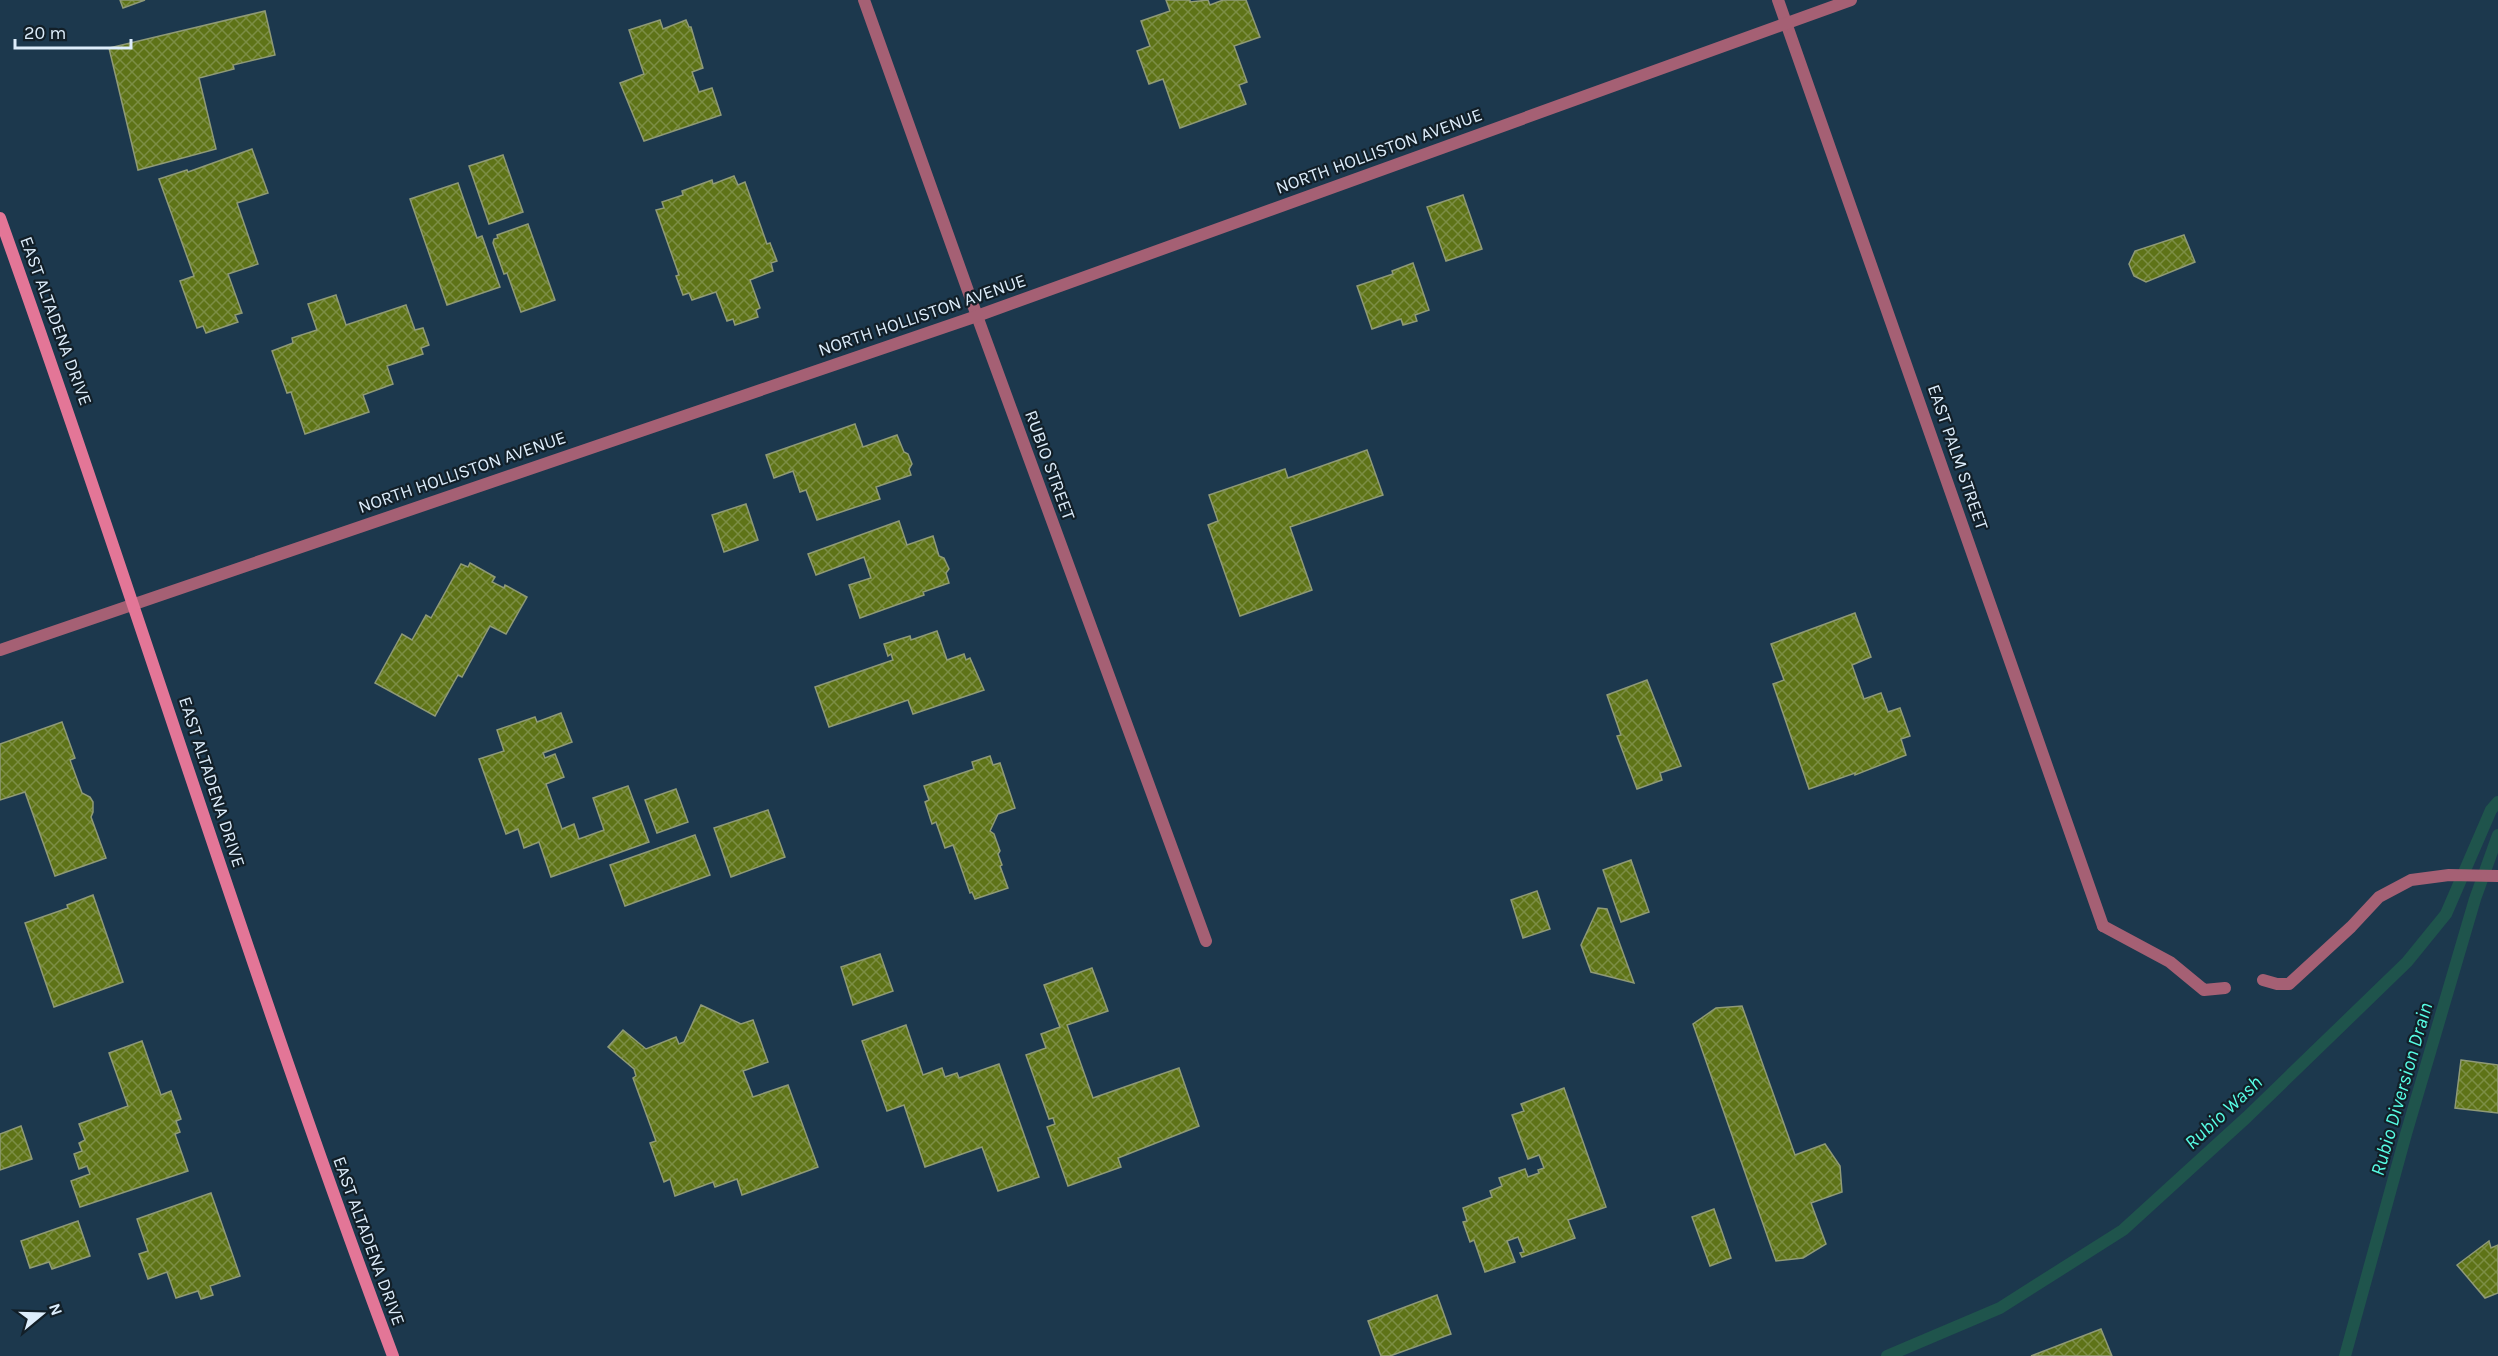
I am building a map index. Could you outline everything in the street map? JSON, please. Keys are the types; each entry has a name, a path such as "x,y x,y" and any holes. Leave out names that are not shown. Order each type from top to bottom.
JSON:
{"main road":[{"name":"EAST ALTADENA DRIVE","path":"0,218 66,402 327,1181 393,1356"}],"street":[{"name":"RUBIO STREET","path":"864,0 1206,941"},
{"name":"EAST PALM STREET","path":"1778,0 2103,926 2170,962 2204,990 2224,988"},
{"name":"NORTH HOLLISTON AVENUE","path":"0,650 977,316 1851,0"},
{"path":"2263,980 2277,984 2289,984 2351,927 2379,897 2411,880 2449,875 2498,876"}],"building":[{"path":"120,0 145,0 123,8"},
{"path":"1166,0 1190,0 1190,2 1208,0 1210,5 1223,0 1246,0 1260,37 1234,46 1247,82 1239,85 1246,104 1180,128 1163,79 1149,84 1137,51 1150,46 1141,21 1170,11"},
{"path":"265,11 275,55 233,65 234,69 199,78 216,149 138,170 109,48"},
{"path":"660,20 663,29 686,20 691,27 703,68 692,72 699,92 712,88 721,115 644,141 620,83 644,74 629,30"},
{"path":"252,149 268,193 237,203 258,264 228,274 242,313 235,315 238,322 206,333 203,326 197,328 180,281 194,276 159,179 187,170 188,172"},
{"path":"503,155 523,212 489,224 469,166"},
{"path":"734,176 738,185 745,182 767,244 770,243 777,261 771,263 773,271 750,280 760,308 756,310 758,317 735,325 733,319 727,321 716,292 692,300 689,293 683,295 676,276 679,275 656,210 664,208 662,202 683,195 682,191 712,180 713,184"},
{"path":"458,183 477,238 482,236 500,287 447,305 410,199"},
{"path":"1463,195 1482,249 1446,261 1427,207"},
{"path":"528,224 555,300 521,312 493,243 494,239 498,238 497,235"},
{"path":"2184,235 2195,262 2146,282 2134,276 2129,264 2135,251"},
{"path":"1413,263 1429,310 1415,315 1417,321 1403,325 1401,319 1372,329 1357,286 1393,274 1392,271"},
{"path":"336,295 346,325 406,305 415,330 423,328 429,345 421,348 423,354 387,366 393,384 363,395 369,412 305,434 291,392 287,393 272,351 293,343 292,338 317,330 308,304"},
{"path":"855,424 863,447 897,435 912,464 909,469 911,475 876,487 880,499 817,520 806,490 800,492 793,471 774,478 766,455"},
{"path":"1367,450 1383,495 1290,527 1312,590 1240,616 1208,525 1218,521 1209,495 1285,469 1288,478"},
{"path":"746,504 758,540 724,552 712,515"},
{"path":"899,521 907,545 933,536 939,556 944,558 949,569 946,573 949,583 923,592 924,595 860,618 849,585 871,578 864,557 816,575 808,554"},
{"path":"470,563 495,577 492,582 504,588 505,585 527,597 506,634 490,626 462,677 458,675 435,716 375,683 402,634 412,640 426,615 431,618 461,564 468,567"},
{"path":"1855,613 1871,657 1852,665 1864,699 1881,693 1888,712 1900,708 1910,736 1901,739 1906,755 1855,775 1855,773 1809,789 1773,684 1784,680 1771,644"},
{"path":"937,631 947,660 964,654 966,660 970,658 984,690 913,714 908,700 829,727 815,687 893,660 891,654 888,656 884,644 910,636 911,640"},
{"path":"1647,680 1681,766 1660,773 1662,780 1637,789 1617,736 1621,735 1607,695"},
{"path":"561,713 572,742 543,753 545,758 555,754 564,777 546,784 562,829 574,824 579,839 604,830 593,798 628,786 649,842 551,877 539,842 524,848 518,829 506,834 479,759 504,751 497,730 535,717 537,722"},
{"path":"62,722 75,758 70,760 82,793 90,797 93,802 91,817 106,858 55,876 25,792 0,800 0,744"},
{"path":"990,756 993,765 1000,763 1015,808 998,814 990,831 994,834 1000,851 998,854 1002,865 1000,866 1008,888 975,899 972,892 970,893 953,845 945,848 936,822 932,824 925,802 929,800 924,786 974,769 972,762"},
{"path":"676,789 688,822 657,833 645,800"},
{"path":"768,810 785,857 731,877 714,828"},
{"path":"695,835 710,875 625,906 610,865"},
{"path":"1631,860 1649,912 1621,922 1603,870"},
{"path":"1537,891 1550,929 1523,938 1511,900"},
{"path":"93,895 123,982 54,1007 25,923 68,908 67,905"},
{"path":"1598,908 1607,909 1634,983 1591,972 1581,945"},
{"path":"880,954 893,991 853,1005 841,967"},
{"path":"1092,968 1108,1011 1067,1025 1093,1098 1179,1068 1199,1126 1118,1158 1121,1167 1068,1186 1047,1127 1055,1124 1053,1118 1049,1119 1026,1055 1046,1048 1041,1034 1060,1027 1044,985"},
{"path":"701,1005 741,1024 753,1020 768,1062 743,1071 753,1097 788,1085 818,1167 742,1195 737,1179 715,1187 713,1182 675,1196 670,1179 664,1182 650,1143 656,1141 633,1078 636,1076 634,1069 608,1047 623,1030 646,1049 676,1037 679,1044 684,1042"},
{"path":"1742,1006 1795,1155 1825,1144 1840,1166 1842,1192 1811,1203 1826,1244 1803,1258 1776,1261 1693,1024 1716,1008"},
{"path":"906,1025 923,1075 942,1068 945,1077 957,1073 959,1078 999,1064 1039,1177 998,1191 982,1147 925,1167 904,1105 887,1111 862,1041"},
{"path":"142,1041 161,1095 171,1091 181,1119 176,1121 180,1132 175,1134 188,1171 80,1207 71,1181 90,1174 87,1166 79,1169 74,1154 82,1151 79,1143 85,1140 79,1124 128,1106 109,1053"},
{"path":"2461,1060 2498,1065 2498,1113 2455,1108"},
{"path":"1564,1088 1606,1207 1568,1220 1575,1238 1522,1257 1520,1253 1524,1252 1518,1237 1507,1241 1515,1262 1485,1272 1474,1240 1470,1242 1463,1222 1467,1221 1463,1208 1492,1197 1490,1191 1502,1186 1499,1178 1525,1169 1528,1177 1539,1173 1538,1170 1544,1168 1539,1155 1528,1159 1512,1115 1524,1111 1521,1104"},
{"path":"21,1126 32,1159 0,1170 0,1134"},
{"path":"211,1193 240,1276 210,1286 213,1295 201,1299 198,1291 176,1298 167,1272 148,1279 139,1254 148,1251 137,1219"},
{"path":"1714,1209 1731,1258 1710,1266 1692,1217"},
{"path":"78,1221 90,1256 52,1269 49,1262 30,1268 21,1241"},
{"path":"2489,1241 2491,1248 2498,1245 2498,1293 2485,1298 2457,1265"},
{"path":"1437,1295 1451,1334 1390,1356 1381,1356 1368,1321"},
{"path":"2101,1329 2112,1356 2031,1356"}],"waterway":[{"name":"Rubio Wash","path":"1887,1356 2000,1308 2123,1230 2247,1117 2407,962 2446,914 2491,810 2498,802"},
{"name":"Rubio Diversion Drain","path":"2345,1356 2406,1134 2475,899 2498,835"}]}
